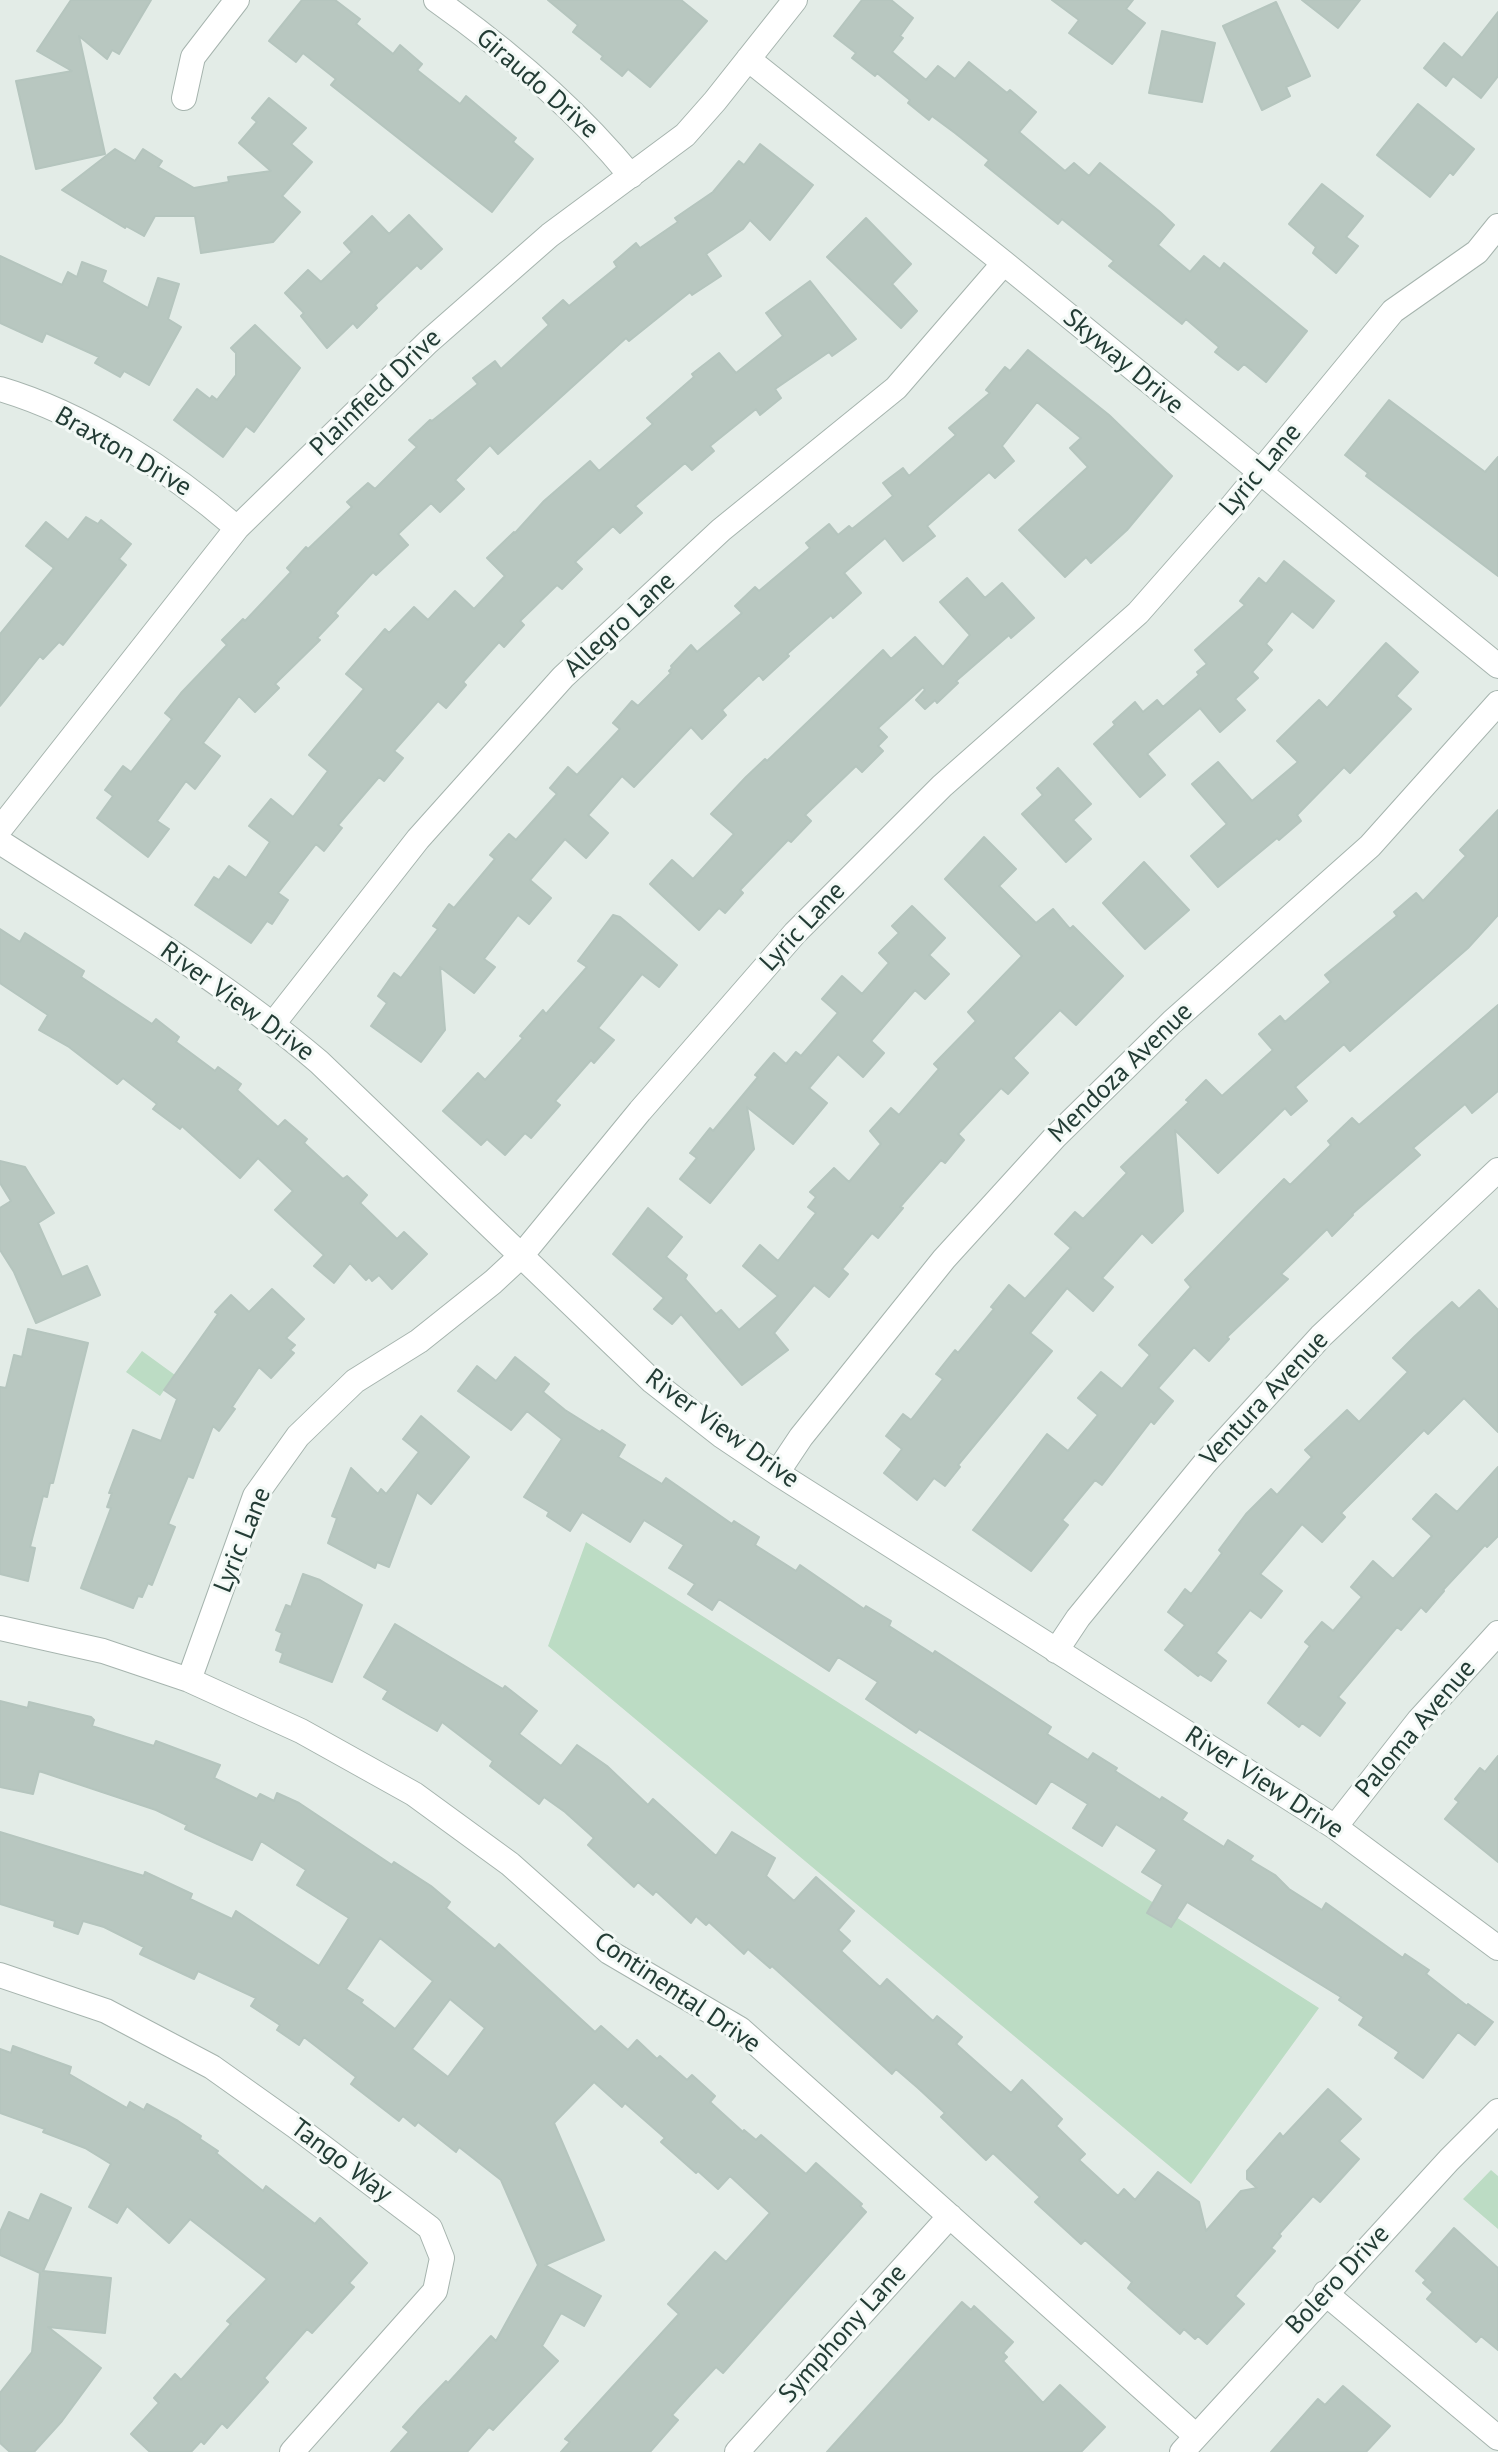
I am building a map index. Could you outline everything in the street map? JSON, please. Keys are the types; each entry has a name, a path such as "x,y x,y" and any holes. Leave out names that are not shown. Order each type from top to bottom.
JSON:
{"street":[{"path":"184,98 193,57 237,0"},
{"name":"Giraudo Drive","path":"436,0 551,91 597,135 631,176"},
{"name":"Plainfield Drive","path":"0,829 237,528 428,342 550,235 685,135 795,0"},
{"name":"Skyway Drive","path":"748,59 1004,263 1498,666"},
{"name":"Lyric Lane","path":"189,1680 255,1496 298,1436 355,1381 419,1341 521,1256 640,1111 795,933 942,786 1138,613 1393,311 1477,252 1498,226"},
{"name":"Allegro Lane","path":"273,1024 418,839 563,677 721,530 896,388 1004,263"},
{"name":"Braxton Drive","path":"0,389 100,432 196,493 237,528"},
{"name":"Mendoza Avenue","path":"777,1473 801,1437 944,1259 1055,1137 1172,1022 1370,846 1498,703"},
{"name":"River View Drive","path":"0,842 213,979 273,1024 319,1062 652,1381 722,1436 1335,1827 1498,1948"},
{"name":"Ventura Avenue","path":"1056,1651 1078,1618 1205,1463 1311,1348 1498,1170"},
{"name":"Continental Drive","path":"0,1628 103,1651 189,1680 301,1731 414,1794 510,1864 609,1952 740,2029 950,2216 1189,2444"},
{"name":"Paloma Avenue","path":"1335,1827 1419,1720 1498,1633"},
{"name":"Tango Way","path":"0,1975 106,2011 212,2067 430,2228 442,2258 435,2291 292,2452"},
{"name":"Bolero Drive","path":"1189,2444 1325,2293 1498,2111"},
{"name":"Symphony Lane","path":"737,2452 950,2216"},
{"path":"1325,2293 1498,2438"}],"green space":[{"path":"142,1351 175,1375 160,1396 126,1372"},
{"path":"586,1542 1319,2008 1191,2184 548,1646"},
{"path":"1491,2170 1498,2176 1498,2229 1463,2199"}],"building":[{"path":"71,0 151,0 119,54 112,50 107,59 79,36 105,154 36,169 16,81 72,71 37,51"},
{"path":"302,0 335,0 360,19 356,24 393,54 400,45 422,64 417,70 460,104 466,96 516,138 513,142 533,159 492,212 331,85 336,79 303,53 296,62 269,41"},
{"path":"548,0 681,0 707,21 650,87 628,69 622,76 601,59 603,56 573,32 578,25"},
{"path":"862,0 891,0 913,18 892,52 926,80 938,66 955,79 969,62 1036,112 1019,132 1065,171 1074,163 1089,176 1100,163 1174,225 1158,245 1190,272 1204,256 1220,269 1224,263 1307,331 1266,382 1244,364 1238,370 1215,352 1219,347 1186,319 1182,324 1109,266 1114,261 1062,219 1058,224 985,165 989,160 932,116 929,120 877,73 875,76 852,58 856,53 834,36"},
{"path":"1052,0 1133,0 1126,9 1145,23 1112,64 1069,33 1079,20"},
{"path":"1302,0 1360,0 1338,28"},
{"path":"1276,2 1310,76 1286,87 1290,96 1262,110 1223,26"},
{"path":"1498,12 1498,76 1481,98 1453,76 1446,86 1424,68 1444,43 1462,58"},
{"path":"1162,31 1215,43 1202,102 1149,93"},
{"path":"269,98 306,128 291,144 312,162 282,196 300,212 273,242 201,253 195,216 155,216 144,236 62,190 115,149 135,161 143,149 162,161 158,167 194,188 229,182 228,177 271,171 239,143 257,122 252,118"},
{"path":"1418,104 1474,149 1430,197 1377,155"},
{"path":"760,144 813,185 770,240 750,220 743,229 706,254 721,276 692,295 690,292 629,341 626,338 498,454 490,445 455,480 464,489 440,512 431,503 398,534 408,545 376,575 373,572 335,613 338,616 317,638 320,640 275,684 279,688 255,712 239,696 203,743 220,756 195,789 186,781 157,821 169,829 148,857 97,818 113,796 105,790 123,766 131,772 172,719 165,713 227,645 222,640 243,619 245,621 291,572 287,568 306,547 308,549 352,507 347,502 368,483 375,489 417,447 409,440 478,384 473,378 495,361 501,369 549,325 543,318 563,300 569,306 617,267 614,262 636,243 640,248 678,222 675,218 713,192 739,161 744,165"},
{"path":"1322,184 1363,216 1346,237 1358,246 1336,273 1313,253 1316,247 1289,224"},
{"path":"409,215 442,249 421,269 417,265 375,305 377,308 357,328 353,323 327,348 301,316 304,313 285,293 308,270 321,282 352,252 344,243 372,216 389,234"},
{"path":"866,218 911,264 892,284 917,311 901,328 827,257"},
{"path":"0,256 62,285 68,272 77,277 82,262 106,271 102,282 148,308 158,278 179,284 168,319 181,327 149,385 124,371 120,377 95,363 99,357 46,333 42,342 0,323"},
{"path":"810,281 856,339 832,356 829,352 775,389 781,398 760,415 756,409 710,446 714,451 692,470 685,463 635,506 642,513 620,533 613,526 575,562 582,569 562,589 557,585 520,621 524,625 504,647 499,642 463,682 466,685 446,708 438,701 394,751 403,758 384,781 379,777 338,825 342,828 324,851 316,844 278,893 288,900 272,924 267,921 251,943 195,905 214,877 219,880 229,866 246,878 270,842 249,826 271,799 293,817 328,771 309,755 364,689 346,674 385,629 389,633 414,607 428,620 455,591 474,609 505,576 487,558 544,501 590,461 599,471 653,424 647,418 694,377 692,374 719,353 736,373 783,336 766,313"},
{"path":"255,325 300,368 254,432 246,426 223,457 174,420 197,389 210,399 212,396 217,400 236,375 236,353 231,348"},
{"path":"1028,350 1109,415 1172,476 1127,530 1091,563 1086,557 1065,577 1019,530 1088,467 1070,448 1081,438 1037,402 1002,446 1014,461 995,478 989,472 927,526 935,536 903,561 885,538 844,573 861,593 787,654 789,656 763,680 759,675 722,710 726,715 702,739 691,727 634,787 622,776 588,815 608,833 586,858 565,839 530,880 551,898 529,924 518,915 484,959 495,967 474,993 440,967 445,1030 421,1062 371,1026 387,1003 378,996 394,973 401,978 438,929 433,926 449,904 454,908 495,859 490,855 509,834 516,840 557,794 550,788 568,767 577,775 620,729 613,723 632,701 638,706 671,673 671,666 691,645 697,652 742,613 735,606 755,587 759,591 810,548 806,543 829,524 838,535 849,526 852,529 893,496 883,483 903,468 909,476 956,435 949,428 990,393 986,390 1005,367 1010,371"},
{"path":"1389,400 1485,472 1498,457 1498,576 1366,476 1368,473 1345,455"},
{"path":"86,517 98,524 101,520 131,544 119,559 126,565 63,645 59,642 43,659 40,656 0,706 0,634 54,568 26,546 46,522 68,540"},
{"path":"1284,561 1334,601 1313,628 1292,611 1266,644 1272,650 1252,672 1258,678 1235,699 1245,710 1220,732 1200,708 1147,754 1165,775 1140,797 1094,744 1135,702 1143,712 1157,700 1163,707 1199,675 1197,672 1207,664 1195,650 1245,605 1240,601 1259,578 1266,584"},
{"path":"967,578 985,598 1002,583 1034,618 1011,638 1009,635 956,681 958,683 937,703 935,700 925,709 916,700 925,690 923,687 878,728 887,737 878,746 883,751 862,772 856,766 805,815 811,821 791,842 788,840 740,890 743,893 725,913 719,908 699,930 650,884 672,860 693,879 734,834 711,814 746,777 765,759 767,761 883,650 891,659 915,637 943,667 970,635 940,602"},
{"path":"1386,643 1418,672 1396,696 1411,709 1350,773 1344,767 1297,815 1301,821 1218,887 1191,856 1227,824 1192,784 1218,762 1252,801 1298,762 1277,741 1319,700 1327,708"},
{"path":"1058,768 1091,804 1073,820 1091,839 1066,862 1022,814 1043,795 1037,788"},
{"path":"1498,810 1498,915 1468,948 1350,1051 1344,1044 1295,1087 1307,1101 1291,1115 1285,1108 1218,1173 1175,1130 1183,1211 1152,1243 1142,1233 1102,1278 1113,1287 1093,1311 1067,1288 1030,1333 1052,1351 958,1465 960,1467 945,1486 934,1478 917,1500 884,1473 902,1449 886,1436 903,1414 911,1420 943,1379 936,1374 955,1350 958,1353 1009,1285 1025,1299 1071,1248 1055,1234 1075,1212 1083,1219 1127,1173 1121,1167 1189,1102 1186,1100 1206,1080 1222,1096 1273,1050 1259,1034 1280,1016 1285,1022 1331,982 1325,975 1397,916 1394,912 1416,893 1423,901 1466,856 1460,850"},
{"path":"984,837 1016,869 999,886 1036,923 1053,909 1070,929 1073,926 1123,976 1076,1025 1060,1010 1013,1058 1028,1073 1008,1094 1001,1088 958,1134 964,1140 945,1163 941,1160 878,1238 872,1233 842,1269 848,1274 829,1297 814,1285 774,1333 788,1350 742,1385 681,1314 672,1324 654,1309 664,1298 613,1254 648,1208 682,1237 666,1257 687,1275 685,1279 716,1314 721,1310 739,1330 778,1296 743,1266 760,1245 778,1261 816,1213 808,1207 816,1197 810,1192 834,1168 849,1182 881,1144 870,1131 891,1108 899,1115 939,1069 934,1064 976,1021 968,1012 1022,956 945,879"},
{"path":"1144,862 1189,910 1145,949 1103,903"},
{"path":"912,906 945,938 929,955 949,974 925,999 915,990 871,1041 884,1053 863,1077 838,1054 809,1088 827,1103 793,1144 747,1107 754,1149 710,1203 680,1179 697,1158 690,1153 710,1128 713,1131 774,1053 786,1064 796,1052 801,1056 838,1013 822,999 842,976 862,994 889,963 879,953 899,933 892,926"},
{"path":"613,915 620,917 677,965 659,987 642,974 598,1028 614,1040 594,1063 591,1060 555,1101 560,1105 531,1138 525,1133 505,1155 487,1139 481,1145 443,1111 478,1073 485,1080 523,1038 520,1036 543,1010 546,1014 587,967 578,961"},
{"path":"0,929 20,942 25,933 84,971 81,977 152,1024 156,1019 179,1037 176,1042 215,1071 218,1067 241,1084 237,1090 278,1127 285,1120 307,1139 304,1143 343,1179 347,1176 367,1195 360,1203 397,1239 404,1232 427,1254 392,1289 379,1275 372,1281 369,1277 366,1280 350,1263 334,1283 314,1266 324,1255 275,1210 293,1191 258,1158 240,1178 182,1126 180,1129 153,1109 157,1104 123,1078 117,1084 69,1047 39,1030 48,1015 0,983"},
{"path":"1498,1005 1498,1091 1472,1113 1465,1104 1413,1148 1420,1155 1352,1214 1332,1236 1327,1229 1281,1274 1288,1279 1227,1337 1229,1339 1209,1361 1194,1347 1158,1388 1173,1401 1154,1424 1151,1421 1102,1485 1095,1480 1062,1520 1068,1525 1031,1571 973,1530 1047,1434 1068,1451 1098,1415 1078,1398 1101,1372 1122,1389 1150,1355 1139,1345 1191,1287 1185,1280 1284,1179 1290,1185 1331,1145 1328,1141 1352,1118 1359,1125"},
{"path":"0,1161 25,1167 54,1213 38,1223 62,1277 87,1266 100,1295 36,1323 14,1272 0,1250 0,1208 11,1201 0,1183"},
{"path":"272,1289 304,1319 286,1338 295,1345 290,1350 294,1353 271,1378 259,1367 219,1431 213,1426 193,1478 188,1476 168,1524 175,1527 152,1585 148,1583 133,1608 81,1588 111,1508 107,1507 112,1493 109,1493 133,1430 161,1441 177,1399 164,1390 218,1314 215,1312 231,1295 249,1312"},
{"path":"1479,1290 1498,1310 1498,1432 1464,1398 1428,1434 1424,1430 1341,1513 1345,1517 1322,1542 1302,1524 1260,1574 1282,1591 1261,1618 1250,1610 1216,1653 1226,1661 1211,1681 1200,1674 1198,1676 1165,1650 1185,1625 1168,1612 1185,1589 1191,1594 1246,1514 1271,1489 1277,1495 1312,1457 1305,1450 1347,1410 1359,1422 1408,1372 1393,1358 1452,1302 1459,1309"},
{"path":"28,1329 88,1343 53,1483 50,1483 47,1497 43,1496 30,1547 35,1548 28,1581 0,1574 0,1387 6,1388 14,1355 22,1357"},
{"path":"515,1357 549,1384 543,1392 565,1410 625,1445 618,1457 662,1484 666,1478 732,1524 734,1521 759,1537 755,1545 796,1571 800,1565 864,1609 866,1606 891,1621 889,1626 933,1654 935,1651 1051,1727 1047,1734 1088,1760 1093,1753 1160,1800 1162,1797 1187,1813 1182,1820 1224,1847 1228,1840 1253,1856 1250,1860 1275,1875 1289,1889 1322,1910 1326,1903 1403,1958 1405,1954 1429,1970 1426,1974 1467,2006 1493,2022 1475,2045 1458,2032 1423,2078 1395,2058 1399,2052 1359,2025 1364,2017 1339,2000 1341,1997 1187,1902 1171,1927 1147,1913 1163,1885 1142,1872 1157,1850 1116,1824 1102,1846 1073,1828 1088,1804 1051,1781 1036,1804 919,1729 916,1733 866,1699 878,1682 838,1657 829,1671 719,1599 712,1610 688,1594 695,1584 669,1568 684,1545 644,1520 630,1542 582,1512 570,1531 547,1516 549,1512 524,1497 562,1439 527,1411 511,1430 458,1391 477,1366 496,1381"},
{"path":"421,1416 469,1457 431,1504 417,1492 389,1567 377,1562 375,1568 328,1543 337,1518 332,1516 351,1468 378,1494 381,1489 386,1494 419,1452 403,1439"},
{"path":"1498,1467 1498,1536 1487,1547 1485,1545 1426,1612 1421,1607 1401,1630 1397,1627 1338,1697 1345,1703 1320,1736 1302,1723 1299,1727 1268,1703 1310,1646 1305,1642 1322,1622 1333,1631 1362,1597 1351,1587 1373,1561 1393,1579 1432,1536 1413,1519 1436,1494 1457,1512"},
{"path":"303,1574 320,1580 362,1605 332,1682 280,1662 283,1653 276,1650 282,1633 276,1630 286,1605 291,1607"},
{"path":"395,1624 503,1689 505,1686 537,1711 519,1734 561,1766 577,1745 607,1766 648,1805 653,1799 716,1856 732,1832 775,1858 766,1876 794,1901 816,1877 854,1911 838,1930 850,1941 841,1951 880,1987 887,1979 933,2021 937,2016 962,2037 956,2044 1011,2093 1022,2080 1062,2119 1056,2126 1085,2154 1079,2160 1118,2196 1124,2189 1135,2200 1158,2172 1199,2202 1206,2231 1241,2191 1257,2188 1247,2179 1247,2171 1280,2133 1283,2137 1328,2089 1361,2119 1339,2141 1359,2159 1320,2202 1313,2196 1279,2234 1281,2236 1271,2248 1275,2251 1235,2296 1244,2304 1207,2344 1184,2329 1180,2334 1128,2288 1132,2282 1085,2240 1081,2244 1035,2202 1040,2197 993,2153 986,2160 941,2117 945,2113 918,2088 896,2069 892,2074 772,1966 770,1968 748,1949 744,1954 709,1922 706,1925 696,1916 691,1923 656,1891 653,1895 638,1882 634,1887 588,1845 594,1838 565,1812 544,1797 539,1804 490,1766 493,1761 442,1722 437,1731 383,1699 388,1691 364,1677"},
{"path":"0,1701 28,1708 29,1702 91,1717 94,1720 92,1726 154,1746 156,1741 220,1765 214,1778 257,1799 260,1794 274,1801 277,1793 299,1803 392,1865 394,1862 431,1886 450,1902 446,1908 495,1949 499,1944 595,2032 601,2026 628,2050 637,2040 687,2080 692,2075 715,2096 710,2102 743,2132 756,2140 761,2135 806,2174 816,2163 862,2204 860,2206 866,2212 723,2373 716,2367 672,2415 678,2420 650,2452 561,2452 570,2442 565,2439 679,2314 668,2304 715,2252 726,2262 770,2213 730,2176 718,2189 698,2171 696,2173 661,2142 665,2138 625,2103 622,2107 594,2082 554,2123 604,2240 545,2265 601,2296 584,2326 561,2313 542,2346 558,2361 493,2430 489,2427 467,2452 391,2452 409,2432 403,2427 421,2407 491,2336 496,2341 538,2265 501,2180 459,2147 456,2152 418,2122 415,2126 403,2116 399,2121 351,2084 356,2077 304,2037 299,2045 277,2030 280,2025 251,2006 256,1998 198,1971 194,1979 140,1954 144,1947 104,1927 83,1921 78,1934 54,1926 55,1921 0,1904 0,1832 144,1876 145,1872 192,1894 190,1899 232,1919 236,1911 319,1966 349,1918 297,1885 306,1870 261,1841 252,1860 185,1829 187,1825 156,1810 39,1771 33,1794 0,1787","holes":["380,1938 433,1981 395,2029 346,1989","450,1999 485,2028 448,2077 412,2049"]},
{"path":"1498,1756 1498,1862 1445,1819 1459,1802 1455,1799 1480,1768 1485,1772"},
{"path":"13,2046 71,2067 69,2074 127,2108 130,2102 144,2110 147,2104 178,2121 201,2136 200,2139 263,2191 266,2186 315,2224 320,2218 367,2263 349,2283 354,2287 312,2333 307,2329 264,2378 268,2382 227,2428 222,2423 204,2444 201,2441 191,2452 150,2452 131,2434 159,2403 154,2398 175,2374 181,2380 231,2324 227,2321 267,2279 190,2219 169,2243 127,2206 117,2223 89,2207 111,2164 85,2148 43,2132 45,2129 0,2113 0,2049 11,2053"},
{"path":"41,2194 71,2208 43,2271 111,2278 105,2333 48,2327 101,2368 62,2421 34,2452 10,2452 0,2443 0,2393 32,2352 40,2273 0,2255 0,2232 9,2212 29,2221"},
{"path":"1454,2228 1498,2268 1498,2350 1481,2336 1476,2342 1427,2299 1433,2292 1416,2271"},
{"path":"962,2302 971,2310 974,2306 1013,2342 1003,2353 1007,2357 1003,2361 1043,2403 1060,2385 1105,2427 1081,2452 827,2452"},
{"path":"1343,2386 1390,2426 1366,2452 1271,2452 1318,2399 1325,2405"}]}
